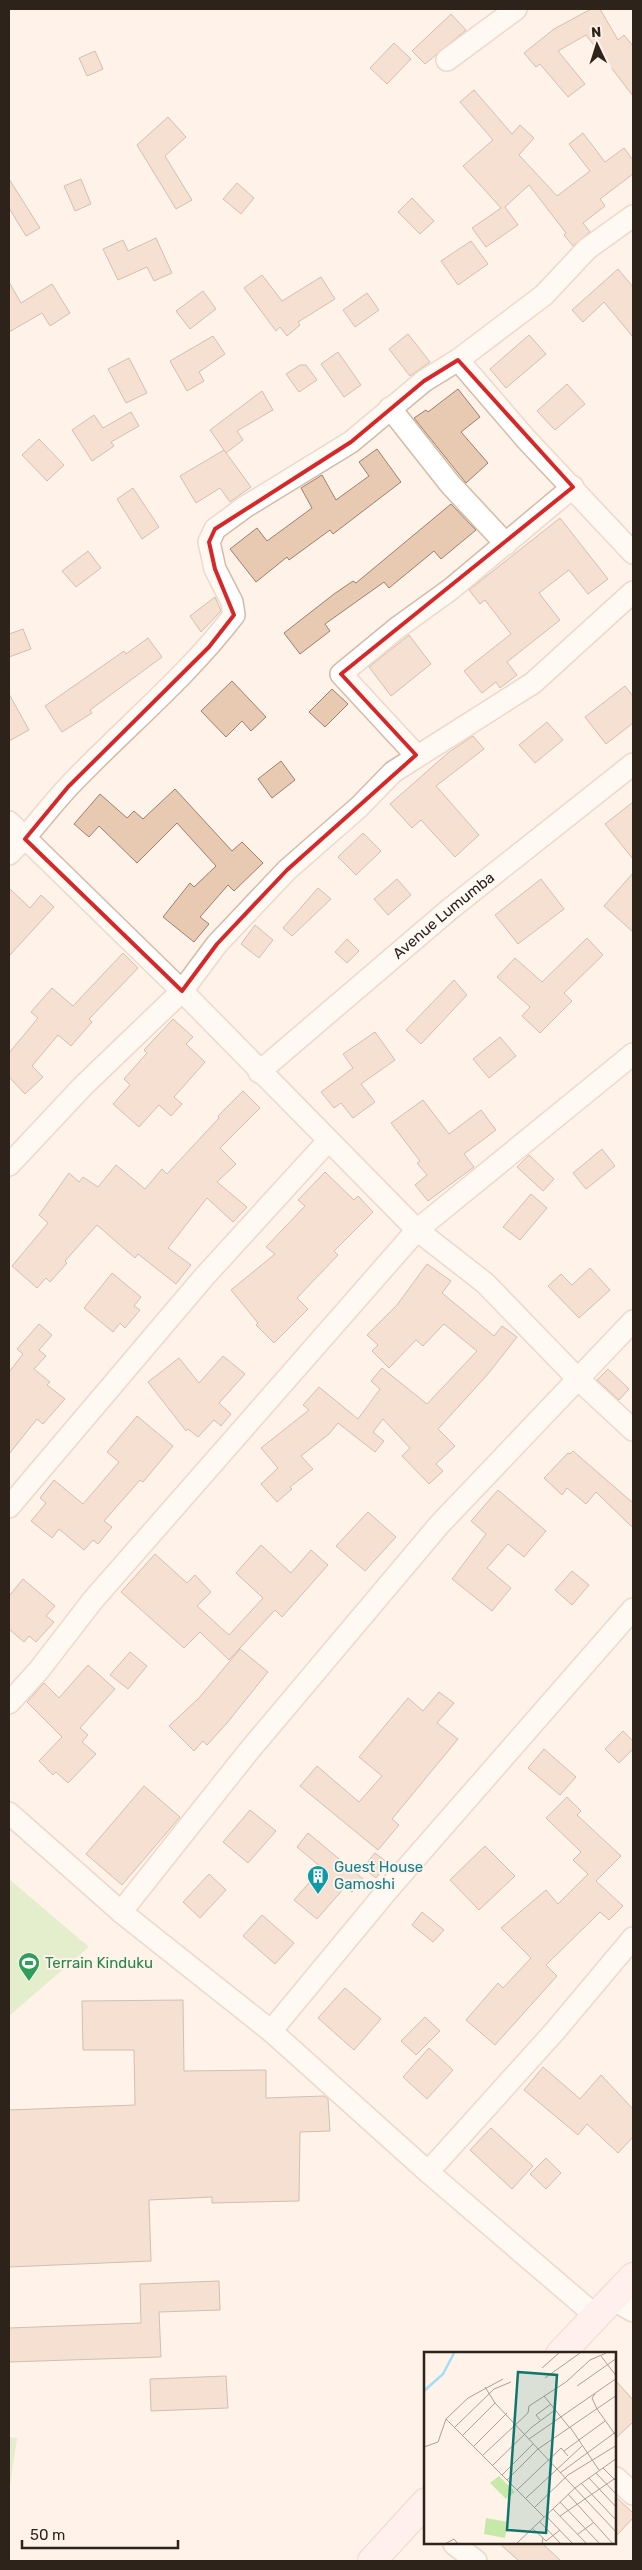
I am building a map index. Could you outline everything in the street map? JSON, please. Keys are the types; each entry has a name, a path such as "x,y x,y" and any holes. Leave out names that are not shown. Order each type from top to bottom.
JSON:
{"main road":[{"path":"562,2352 614,2309 633,2277"},
{"path":"372,2561 422,2513"}],"street":[{"path":"447,60 516,9"},
{"path":"9,854 25,839 68,787 210,647 234,614 232,602 216,569 209,542 215,530 245,507 351,442 424,381 458,360 544,295 587,249 633,216"},
{"path":"458,360 526,439 633,553"},
{"path":"390,408 450,484 506,544"},
{"path":"416,755 341,674 506,544 573,487"},
{"path":"9,1165 82,1086 182,991 217,944 287,870 359,807 392,772 416,755 533,683 633,592"},
{"name":"Avenue Lumumba","path":"259,1072 450,909 633,764"},
{"path":"9,822 182,991 259,1072 417,1230 485,1283 577,1378 633,1430"},
{"path":"9,1703 39,1670 93,1600 417,1230 633,1054"},
{"path":"9,1507 204,1277 328,1141"},
{"path":"121,1912 248,1752 347,1632 439,1525 633,1321"},
{"path":"271,2031 417,1856 633,1609"},
{"path":"9,1813 121,1912 271,2031 428,2172 614,2309"},
{"path":"428,2172 555,2030 633,1938"},
{"path":"617,2479 633,2494"},
{"path":"455,2545 476,2561"}],"highlighted area":[{"path":"458,360 573,487 341,674 416,755 287,870 217,944 182,991 25,839 68,787 209,647 234,615 215,569 209,542 215,529 351,442 424,381"}],"green space":[{"name":"Terrain Kinduku","path":"9,1879 89,1947 9,2016"},
{"path":"9,2437 17,2438 9,2493"}],"building":[{"path":"591,9 600,9 618,40 624,35 633,46 633,96 586,35 558,51 585,84 568,97 540,64 536,67 524,53 554,29"},
{"path":"451,14 466,30 425,64 412,51"},
{"path":"394,43 411,59 387,84 370,68"},
{"path":"95,51 103,69 87,76 79,58"},
{"path":"474,90 512,134 520,125 534,138 519,155 557,196 590,171 569,144 583,133 605,162 624,148 633,160 633,174 600,199 605,206 583,223 590,232 573,246 564,235 566,233 529,185 505,207 518,225 486,247 472,228 501,208 463,166 493,140 460,102"},
{"path":"168,117 186,137 165,156 192,200 176,209 137,145"},
{"path":"9,179 40,228 26,236 9,208"},
{"path":"81,179 91,204 75,211 64,186"},
{"path":"237,183 254,198 241,214 223,199"},
{"path":"412,198 434,221 420,234 398,212"},
{"path":"156,238 172,273 154,281 147,267 118,280 103,249 123,240 128,251"},
{"path":"471,241 488,264 458,285 441,261"},
{"path":"618,269 633,287 633,337 604,302 583,322 572,310"},
{"path":"262,275 282,301 321,277 335,299 298,322 300,325 287,336 280,327 276,331 244,288"},
{"path":"9,282 21,303 52,284 70,313 50,326 42,313 9,332"},
{"path":"203,291 216,309 190,329 176,311"},
{"path":"367,293 379,310 355,327 343,310"},
{"path":"408,334 430,362 410,376 389,349"},
{"path":"529,335 546,354 506,388 490,369"},
{"path":"213,336 225,354 199,372 204,381 187,391 170,361"},
{"path":"338,352 361,385 344,397 321,364"},
{"path":"129,358 147,393 126,403 108,369"},
{"path":"300,365 306,365 317,380 299,392 286,374"},
{"path":"567,384 585,404 555,430 537,411"},
{"path":"458,389 480,417 461,432 488,463 466,483 414,418 426,410 428,412"},
{"path":"262,391 273,410 237,431 243,440 226,453 210,430"},
{"path":"131,412 139,426 111,442 114,446 92,461 72,430 94,415 103,428"},
{"path":"39,439 64,465 47,481 22,455"},
{"path":"377,449 401,482 333,534 330,530 289,560 287,557 256,582 230,549 257,528 267,541 312,508 301,488 322,475 336,500 369,476 359,462"},
{"path":"224,450 251,487 230,502 220,488 196,503 180,476"},
{"path":"133,488 159,527 142,539 117,499"},
{"path":"451,504 476,530 441,559 434,551 389,588 384,582 325,624 330,631 300,654 284,633 334,594 353,581 356,583"},
{"path":"560,518 608,579 588,594 569,570 539,593 560,620 507,662 517,675 500,688 496,682 482,693 464,671 511,634 485,600 480,604 469,590"},
{"path":"88,551 101,568 76,587 62,571"},
{"path":"215,597 221,611 201,632 190,616"},
{"path":"23,629 31,649 9,657 9,634"},
{"path":"409,635 431,664 391,696 369,667"},
{"path":"148,638 162,657 90,710 92,713 62,732 45,706 124,651 126,654"},
{"path":"232,681 266,717 251,731 242,721 226,737 201,711"},
{"path":"625,686 633,696 633,723 606,744 585,717"},
{"path":"332,689 348,704 325,727 309,712"},
{"path":"9,694 29,730 9,741"},
{"path":"547,722 563,740 535,763 519,745"},
{"path":"473,736 484,749 436,786 479,835 455,857 421,820 412,828 390,804 449,752"},
{"path":"281,761 295,780 272,798 258,779"},
{"path":"175,789 232,851 242,842 263,863 234,891 228,885 200,917 209,924 194,942 163,917 190,883 194,887 216,866 177,823 137,863 99,826 89,837 74,824 100,794 127,818 134,811 143,819"},
{"path":"633,802 633,859 605,824"},
{"path":"363,833 381,851 356,875 338,857"},
{"path":"633,873 633,932 604,906"},
{"path":"397,879 411,895 388,915 374,899"},
{"path":"541,879 564,909 518,944 495,915"},
{"path":"9,888 30,908 41,895 54,907 9,956"},
{"path":"318,888 331,899 292,936 283,928"},
{"path":"255,925 273,940 259,958 241,944"},
{"path":"587,938 603,955 564,993 572,1001 540,1033 522,1016 530,1007 497,977 515,958 542,982"},
{"path":"347,939 359,951 347,963 335,952"},
{"path":"123,953 138,968 89,1019 92,1022 71,1046 58,1035 32,1066 43,1077 25,1094 9,1077 9,1053 38,1018 31,1012 52,988 73,1006"},
{"path":"454,980 467,995 421,1044 406,1030"},
{"path":"173,1019 193,1037 186,1044 205,1062 174,1097 182,1104 171,1116 159,1105 139,1127 113,1104 130,1085 124,1079 147,1053 144,1050"},
{"path":"375,1032 395,1060 361,1084 375,1102 353,1118 341,1103 334,1108 321,1092 353,1068 343,1054"},
{"path":"500,1037 516,1056 489,1078 473,1059"},
{"path":"243,1091 260,1108 220,1148 236,1164 217,1182 247,1207 233,1222 207,1198 168,1248 191,1265 176,1284 138,1254 135,1258 97,1225 65,1261 67,1263 50,1282 46,1278 37,1288 12,1266 48,1223 39,1215 69,1173 79,1182 83,1177 98,1187 116,1165 145,1189 162,1169 167,1174 219,1118 218,1116"},
{"path":"423,1100 449,1134 481,1110 496,1130 464,1154 474,1167 428,1201 415,1185 427,1175 417,1163 420,1161 391,1123"},
{"path":"602,1149 615,1166 586,1189 573,1173"},
{"path":"529,1155 554,1179 543,1191 517,1167"},
{"path":"325,1172 354,1200 358,1196 373,1212 334,1251 338,1255 297,1298 308,1309 274,1343 256,1325 258,1323 231,1290 275,1254 266,1247 305,1206 298,1200"},
{"path":"531,1194 547,1208 520,1240 503,1227"},
{"path":"427,1264 451,1281 442,1293 494,1336 502,1326 517,1337 488,1374 438,1429 455,1446 436,1464 443,1471 429,1484 402,1456 410,1448 383,1419 373,1432 384,1441 375,1452 338,1423 329,1434 301,1456 313,1469 290,1487 292,1489 277,1502 261,1484 278,1468 261,1448 309,1410 303,1405 319,1387 358,1419 380,1389 371,1381 382,1368 427,1404 477,1351 444,1324 423,1346 416,1340 389,1368 372,1351 378,1345 367,1335 397,1305"},
{"path":"590,1268 610,1290 579,1318 548,1286 561,1274 572,1285"},
{"path":"112,1273 141,1297 134,1306 140,1310 125,1328 120,1323 113,1332 84,1308"},
{"path":"39,1324 52,1335 39,1350 46,1356 34,1369 50,1382 47,1385 65,1399 43,1424 37,1419 9,1454 9,1372 23,1354 17,1349"},
{"path":"223,1356 245,1374 219,1403 231,1414 221,1426 214,1420 198,1437 188,1429 186,1431 148,1382 179,1358 199,1383"},
{"path":"608,1369 629,1389 619,1400 597,1380"},
{"path":"137,1416 173,1446 143,1482 140,1480 104,1521 112,1527 98,1544 93,1540 84,1550 59,1529 52,1538 31,1521 46,1503 40,1498 54,1480 83,1504 119,1462 107,1452"},
{"path":"573,1451 633,1503 633,1528 596,1492 586,1504 567,1488 562,1495 544,1478 568,1453 570,1454"},
{"path":"498,1490 546,1531 524,1557 508,1544 487,1568 511,1588 492,1611 452,1579 486,1534 471,1521"},
{"path":"368,1512 396,1537 365,1571 336,1546"},
{"path":"261,1545 291,1573 311,1550 328,1565 282,1617 275,1610 229,1660 200,1632 184,1648 121,1592 155,1554 187,1583 195,1575 211,1592 197,1606 229,1635 263,1598 236,1573"},
{"path":"572,1571 589,1585 572,1605 555,1590"},
{"path":"23,1579 55,1606 46,1616 54,1622 36,1642 29,1636 24,1642 9,1629 9,1596"},
{"path":"240,1649 268,1672 207,1745 203,1741 194,1751 169,1726 199,1698"},
{"path":"130,1652 147,1666 128,1689 110,1675"},
{"path":"88,1665 115,1689 80,1728 88,1735 82,1742 96,1754 68,1783 56,1772 53,1775 39,1761 62,1737 27,1702 44,1683 59,1698"},
{"path":"439,1692 454,1703 437,1723 458,1739 392,1819 399,1825 378,1850 300,1786 317,1766 359,1802 382,1776 359,1757 408,1698 423,1711"},
{"path":"623,1731 633,1741 633,1749 619,1763 605,1749"},
{"path":"544,1749 576,1777 560,1795 528,1768"},
{"path":"144,1786 180,1817 122,1885 86,1854"},
{"path":"567,1797 581,1811 577,1815 621,1856 596,1881 623,1906 609,1920 600,1912 546,1965 557,1976 495,2045 466,2020 498,1983 503,1988 531,1958 501,1928 546,1890 558,1904 588,1874 573,1860 581,1852 546,1818"},
{"path":"250,1810 276,1831 248,1863 223,1842"},
{"path":"308,1833 363,1879 352,1892 345,1887 317,1919 294,1900 322,1868 297,1847"},
{"path":"485,1846 515,1876 479,1910 450,1880"},
{"path":"375,1853 388,1863 376,1878 363,1868"},
{"path":"209,1874 226,1890 200,1918 183,1902"},
{"path":"422,1912 444,1930 433,1942 412,1925"},
{"path":"262,1915 294,1943 275,1964 243,1936"},
{"path":"345,1988 381,2019 354,2050 318,2018"},
{"path":"183,2000 184,2071 266,2070 266,2098 324,2096 328,2099 330,2131 300,2132 299,2201 212,2203 212,2197 149,2200 151,2261 9,2267 9,2110 135,2105 134,2050 83,2050 82,2001"},
{"path":"425,2017 440,2031 416,2055 401,2041"},
{"path":"429,2048 453,2070 427,2099 403,2077"},
{"path":"543,2067 580,2099 601,2075 633,2109 633,2137 618,2153 587,2124 578,2135 524,2090"},
{"path":"491,2128 533,2166 512,2189 470,2150"},
{"path":"546,2158 561,2173 546,2189 530,2174"},
{"path":"219,2281 220,2310 159,2312 161,2357 9,2362 9,2328 141,2323 140,2284"},
{"path":"226,2376 228,2408 151,2411 150,2379"},
{"path":"617,2382 633,2400 633,2422 617,2437"},
{"path":"617,2498 633,2513 633,2518 617,2535"},
{"path":"501,2545 544,2545 561,2561 519,2561"}],"place":[{"name":"Guest House Gamoshi","path":"318,1895"},
{"name":"Terrain Kinduku","path":"29,1982"}]}
